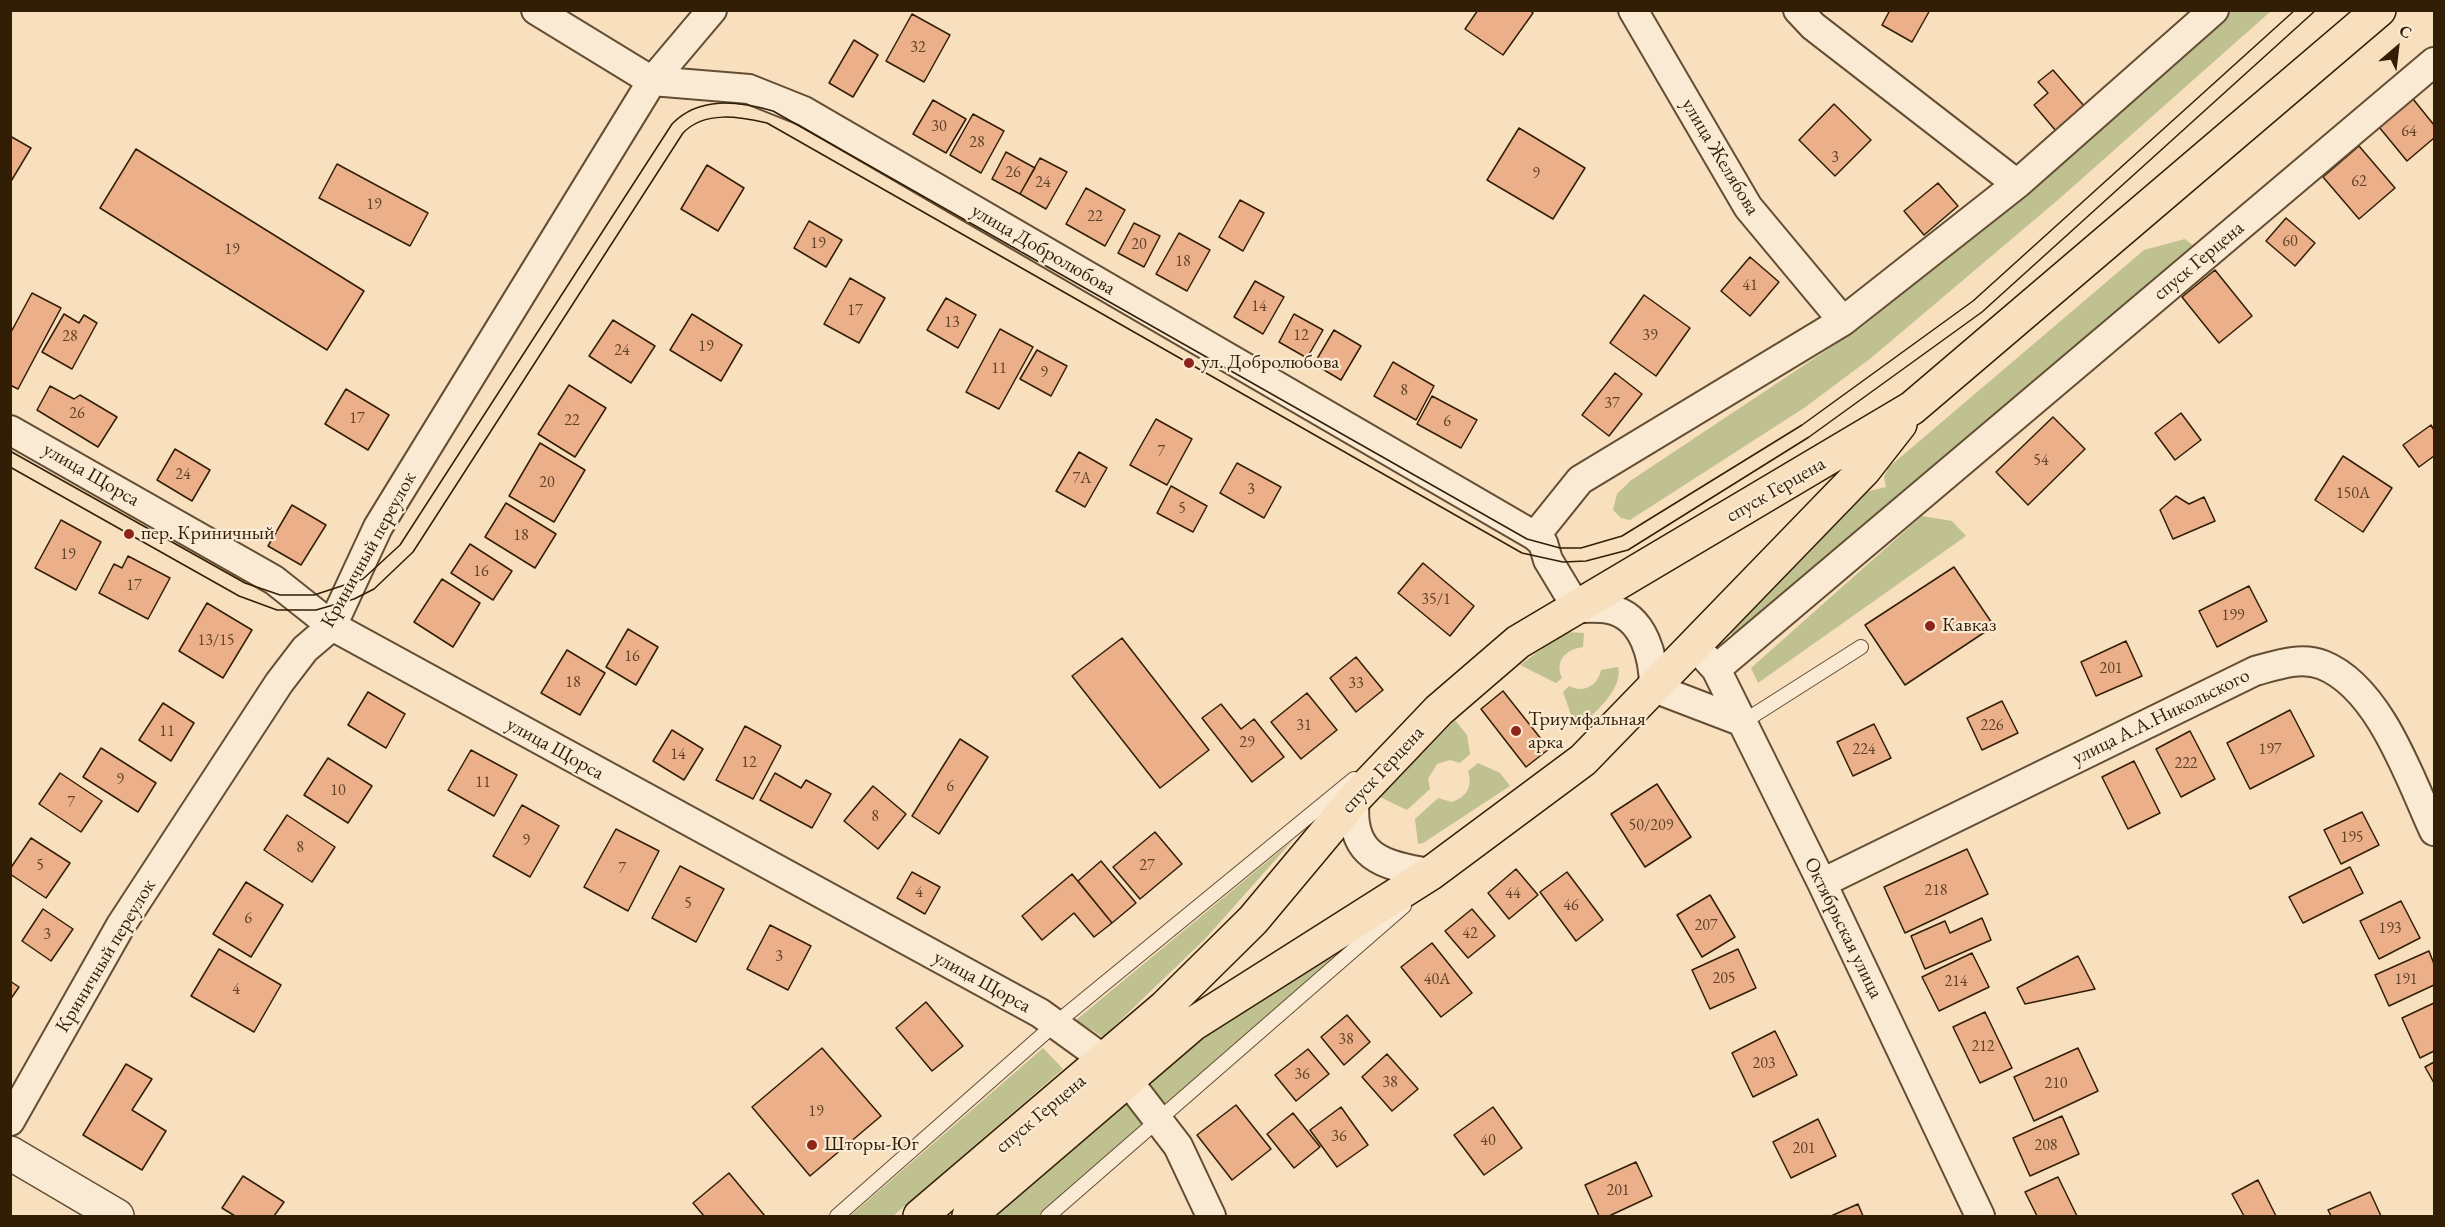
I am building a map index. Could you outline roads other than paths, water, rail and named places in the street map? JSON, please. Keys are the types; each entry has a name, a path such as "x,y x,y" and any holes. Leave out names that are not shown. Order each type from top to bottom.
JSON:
{"main road":[{"name":"спуск Герцена","path":"969,1216 1117,1070 1165,1007 1253,920 1356,798 1439,710 1518,642 1912,408 2379,10"},
{"name":"спуск Герцена","path":"920,1216 1117,1070 1431,873 1583,760 1654,688 1705,657 1864,471 1912,408"}],"street":[{"name":"улица Добролюбова","path":"536,10 652,81 749,89 804,111 1535,536"},
{"name":"Криничный переулок","path":"10,1121 121,925 279,683 305,650 332,626 378,526 652,81 712,10"},
{"name":"улица Желябова","path":"1633,10 1748,207 1844,321"},
{"path":"1798,10 1814,26 2017,184"},
{"path":"1743,722 1654,688 1654,664 1640,631 1611,609 1577,608 1548,560 1543,543 1535,536 1580,480 1844,321 2017,184 2214,10"},
{"name":"спуск Герцена","path":"1705,657 2434,62"},
{"name":"улица Щорса","path":"10,430 274,580 332,626 1055,1024 1117,1070 1178,1146 1211,1216"},
{"name":"Октябрьская улица","path":"1705,657 1743,722 1980,1216"},
{"name":"улица А.А.Никольского","path":"1822,884 2255,670 2293,661 2322,665 2347,679 2367,699 2395,747 2434,831"},
{"path":"1356,798 1353,825 1368,852 1390,866 1431,873"},
{"path":"10,1153 117,1216"}],"lane":[{"path":"1743,722 1861,646"},
{"path":"837,1216 1055,1024 1439,710"},
{"path":"1048,1216 1510,814"}],"tram line":[{"path":"10,451 245,583 280,595 314,595 363,579 400,545 672,124 694,109 707,105 733,103 773,111 1527,539 1560,548 1581,548 1622,536 1802,425 1973,301 2295,10"},
{"path":"10,467 239,596 277,610 316,610 354,599 374,589 413,552 683,133 702,121 734,117 767,123 1522,553 1563,562 1586,561 1628,550 1809,437 1982,312 2316,10"}],"place":[{"name":"ул. Добролюбова","path":"1189,363"},
{"name":"пер. Криничный","path":"129,534"},
{"name":"Кавказ","path":"1930,626"},
{"name":"Триумфальная арка","path":"1516,731"},
{"name":"Шторы-Юг","path":"812,1145"}]}
